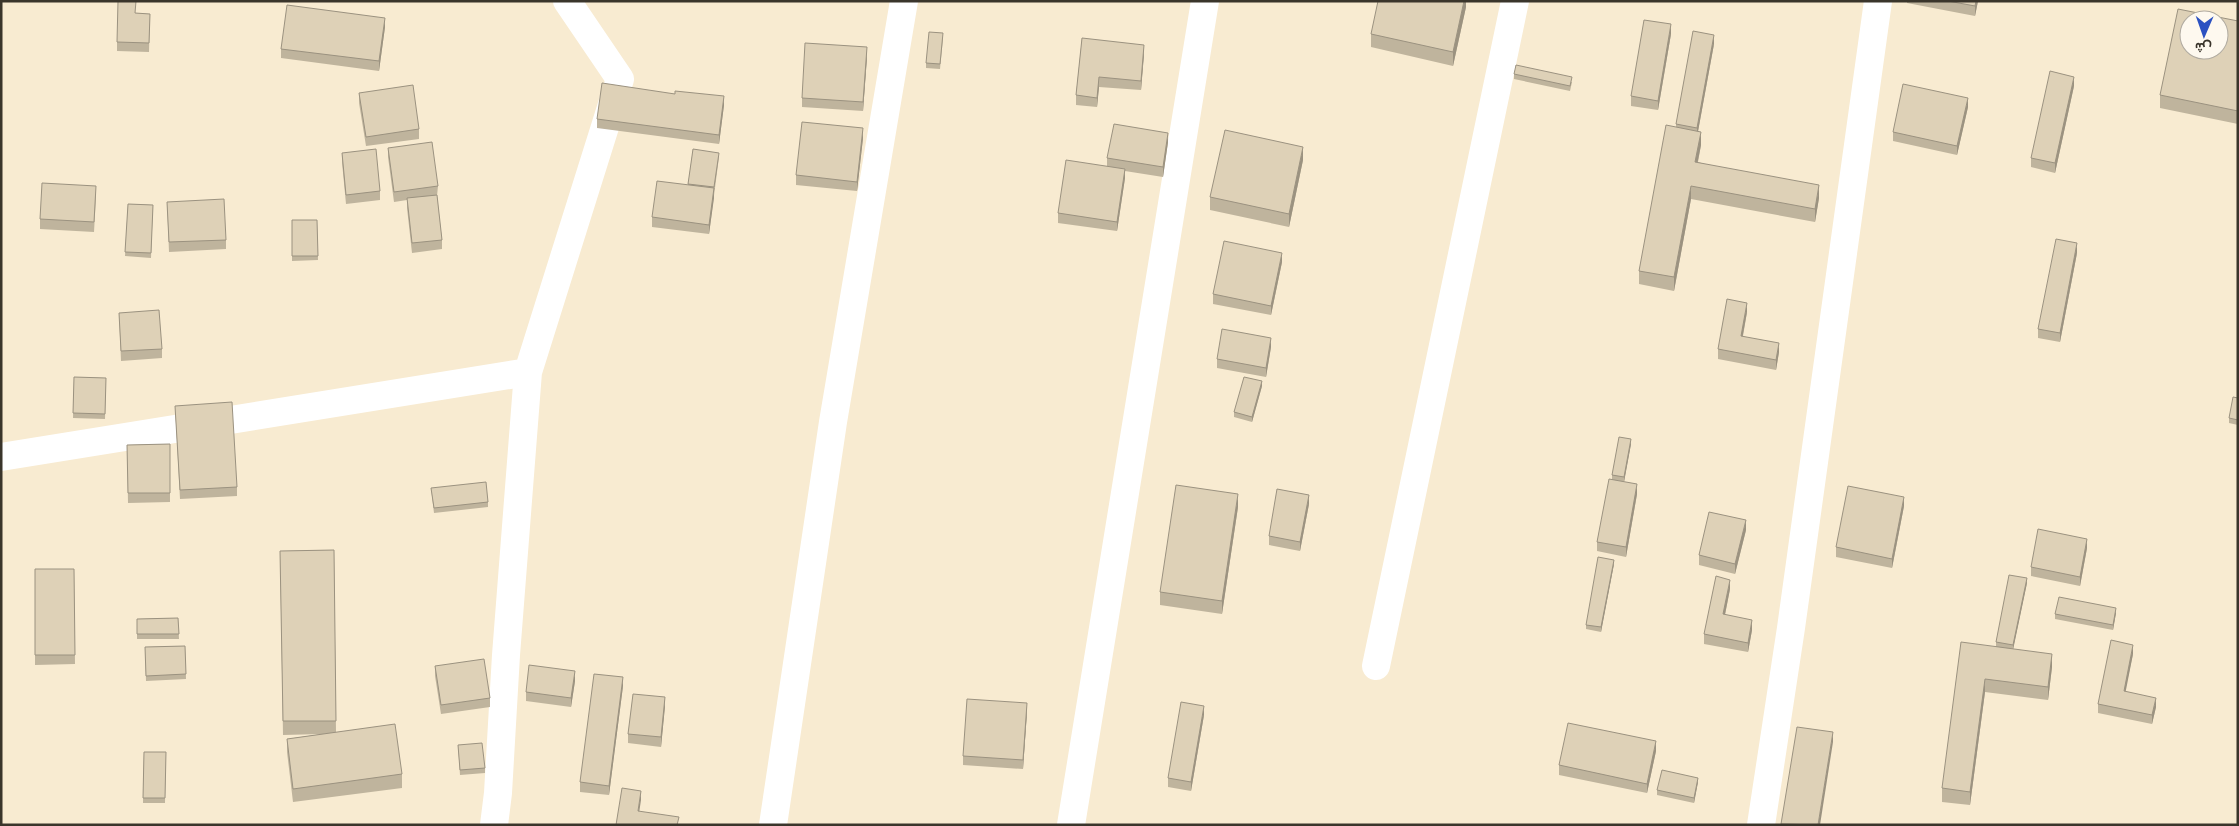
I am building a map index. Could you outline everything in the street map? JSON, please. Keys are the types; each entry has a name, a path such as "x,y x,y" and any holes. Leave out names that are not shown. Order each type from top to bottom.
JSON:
{"street":[{"path":"494,825 498,793 506,655 528,372 620,79 567,1"},
{"path":"773,825 833,422 904,1"},
{"path":"1071,825 1205,1"},
{"path":"1376,666 1515,1"},
{"path":"1761,825 1878,1"},
{"path":"1,457 528,372"}],"building":[{"path":"118,1 136,1 135,13 150,14 149,43 117,42"},
{"path":"1378,1 1464,1 1453,52 1371,34"},
{"path":"1948,1 1976,1 1975,6"},
{"path":"287,5 385,18 379,61 281,49"},
{"path":"2178,9 2183,10 2179,10 2179,60 2229,60 2229,19 2238,21 2238,111 2160,95"},
{"path":"1644,20 1671,24 1658,101 1631,96"},
{"path":"1693,31 1714,35 1697,128 1676,124"},
{"path":"929,32 943,33 940,64 926,63"},
{"path":"1082,38 1144,45 1141,81 1099,77 1097,98 1076,95"},
{"path":"805,43 867,47 863,102 802,98"},
{"path":"1516,65 1572,77 1570,86 1514,74"},
{"path":"2050,71 2074,77 2055,163 2031,158"},
{"path":"602,83 675,94 675,91 724,96 719,135 597,119"},
{"path":"1903,84 1968,98 1957,146 1893,132"},
{"path":"413,85 419,129 366,137 359,93"},
{"path":"802,122 863,128 857,182 796,175"},
{"path":"1114,124 1168,133 1163,167 1107,158"},
{"path":"1666,125 1701,132 1695,162 1819,185 1815,209 1691,186 1674,277 1639,271"},
{"path":"1225,130 1303,147 1289,214 1210,197"},
{"path":"432,142 438,186 394,192 388,148"},
{"path":"376,149 380,191 346,195 342,153"},
{"path":"693,149 719,153 714,187 688,184"},
{"path":"1066,160 1125,169 1117,222 1058,213"},
{"path":"657,181 714,188 709,225 652,217"},
{"path":"42,183 96,186 94,222 40,219"},
{"path":"437,195 442,240 412,243 407,198"},
{"path":"224,199 226,240 169,242 167,202"},
{"path":"128,204 153,205 151,253 125,252"},
{"path":"292,220 317,220 318,256 292,256"},
{"path":"2056,239 2077,243 2060,333 2038,329"},
{"path":"1224,241 1282,253 1271,306 1213,294"},
{"path":"1727,299 1747,303 1741,336 1779,343 1776,360 1718,349"},
{"path":"159,310 162,349 121,351 119,313"},
{"path":"1222,329 1271,338 1266,368 1217,359"},
{"path":"74,377 106,378 105,414 73,413"},
{"path":"1244,377 1262,381 1252,417 1234,412"},
{"path":"2233,397 2238,398 2238,420 2229,418"},
{"path":"232,402 237,487 180,490 175,406"},
{"path":"1619,437 1631,439 1624,477 1612,475"},
{"path":"170,444 170,493 128,493 127,445"},
{"path":"1609,479 1637,484 1626,547 1597,542"},
{"path":"486,482 488,502 434,508 431,488"},
{"path":"1176,485 1238,494 1222,601 1160,592"},
{"path":"1848,486 1904,497 1892,559 1836,547"},
{"path":"1277,489 1309,495 1300,542 1269,536"},
{"path":"1709,512 1746,520 1735,564 1699,555"},
{"path":"2038,529 2087,539 2080,577 2031,567"},
{"path":"334,550 336,721 283,721 280,551"},
{"path":"1598,557 1614,560 1601,627 1586,625"},
{"path":"35,569 74,569 75,655 35,655"},
{"path":"2009,575 2027,578 2013,645 1996,642"},
{"path":"1716,576 1730,580 1723,614 1752,620 1748,643 1704,634"},
{"path":"2059,597 2116,608 2113,625 2055,614"},
{"path":"178,618 179,634 137,634 137,619"},
{"path":"2111,640 2133,645 2124,691 2156,698 2152,715 2098,704"},
{"path":"1961,642 2052,654 2048,687 1985,679 1970,792 1942,788"},
{"path":"185,646 186,674 146,676 145,647"},
{"path":"484,659 490,698 441,705 435,666"},
{"path":"529,665 575,671 571,698 526,692"},
{"path":"594,674 623,677 609,786 580,782"},
{"path":"633,694 665,697 661,737 628,734"},
{"path":"967,699 1027,703 1023,760 963,756"},
{"path":"1181,702 1204,706 1191,782 1168,778"},
{"path":"1568,723 1656,741 1647,784 1559,765"},
{"path":"395,724 402,774 293,789 287,739"},
{"path":"1797,727 1833,732 1818,825 1781,824"},
{"path":"482,743 485,768 460,770 458,745"},
{"path":"144,752 166,752 165,798 143,798"},
{"path":"1662,770 1698,778 1694,798 1657,790"},
{"path":"622,788 641,791 638,811 679,817 677,825 616,825"}]}
